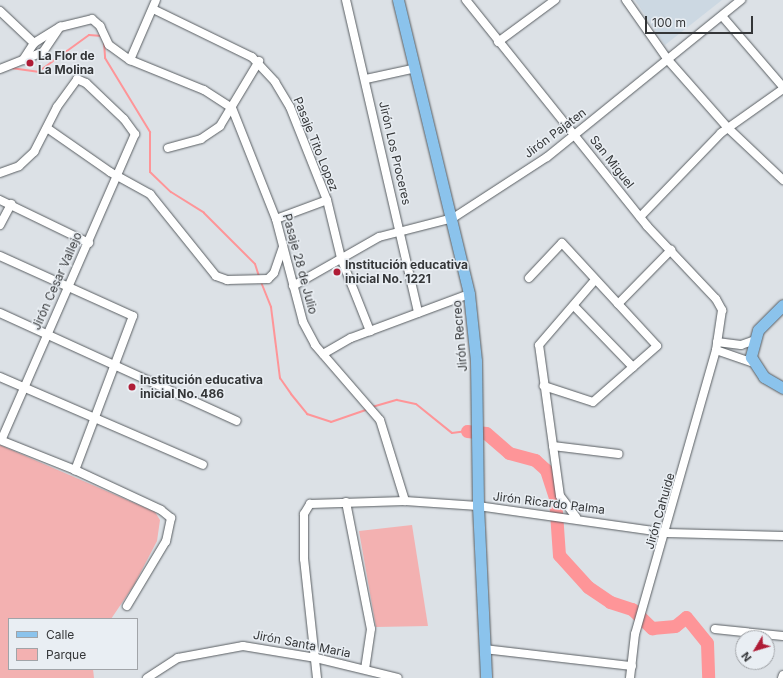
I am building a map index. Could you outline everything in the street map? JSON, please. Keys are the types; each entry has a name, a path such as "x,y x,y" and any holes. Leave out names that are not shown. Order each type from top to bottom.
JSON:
{"main road":[{"name":"Jirón Recreo","path":"398,0 453,218 469,294 478,410 478,506 486,678"},
{"path":"783,305 766,318 752,341 753,363 764,377 783,388"}],"street":[{"path":"130,60 156,0"},
{"name":"Jirón Los Proceres","path":"346,0 401,230 418,313"},
{"name":"San Miguel","path":"466,0 498,42 640,217 720,304 722,315 717,346"},
{"path":"498,42 555,0"},
{"path":"626,0 668,60 728,128 783,180"},
{"name":"Jirón Pajaten","path":"293,286 379,237 401,230 453,218 547,156 741,0"},
{"name":"Pasaje Tito Lopez","path":"153,8 259,61 290,107 327,200 341,258 370,331"},
{"path":"0,11 34,43"},
{"path":"640,217 728,128 783,88 722,16"},
{"path":"23,60 34,43 60,27 92,19 100,26 109,45 130,60 204,90 232,108"},
{"path":"0,69 48,48 60,27"},
{"path":"168,148 201,139 220,126 259,61"},
{"path":"366,79 416,68"},
{"name":"Jirón Cesar Vallejo","path":"0,440 45,335 88,243 115,174 121,172 134,134 124,119 86,83 77,79 47,128"},
{"name":"Pasaje 28 de Julio","path":"232,108 276,219 303,322 324,354 363,398 380,420 405,501"},
{"path":"0,173 19,166 28,158 47,128 115,174 150,194 216,276 227,280 245,278 268,279 278,263 284,245"},
{"path":"0,200 11,204 88,243"},
{"path":"276,219 327,200"},
{"path":"0,225 11,204"},
{"path":"529,278 561,243 657,346 593,402 544,386"},
{"path":"618,304 671,250"},
{"path":"0,256 68,288 133,316 75,470"},
{"path":"576,518 560,498 539,345 595,280"},
{"path":"324,354 370,331 469,294"},
{"path":"574,306 633,367"},
{"path":"0,313 45,335 115,365 237,421"},
{"path":"717,346 741,345 752,341"},
{"path":"717,346 753,363"},
{"name":"Jirón Cahuide","path":"630,678 635,634 644,601 667,533 717,346"},
{"path":"0,377 95,416 203,465"},
{"path":"0,440 75,470 161,510 171,518 166,541 127,606"},
{"path":"552,446 619,454"},
{"name":"Jirón Ricardo Palma","path":"316,658 304,559 304,514 310,504 405,501 478,506 565,518 576,518 667,533 783,536"},
{"path":"346,502 371,629 366,669"},
{"path":"715,629 783,636"},
{"name":"Jirón Santa Maria","path":"147,678 157,674 178,658 243,646 316,658 398,678"},
{"path":"484,649 632,666"},
{"path":"316,658 318,678"}],"shaded area":[{"path":"635,0 722,0 665,45"}],"green space":[{"path":"0,445 155,512 160,520 157,541 134,585 112,618 8,618 8,670 93,670 94,678 0,678"},
{"path":"412,525 428,626 376,627 359,531"}],"waterway":[{"path":"11,68 38,72 89,35 102,36"},
{"path":"104,42 105,58 150,132 150,172 171,192 204,213 255,264 259,276"},
{"path":"261,282 271,307 280,378 307,414 331,422 368,409"},
{"path":"372,407 397,400 416,404 452,433 467,431"},
{"path":"467,431 486,433 509,453 535,460 546,470 555,498 559,555 588,587 610,602 632,609 652,628 675,626 686,617 707,643 708,678"}],"place":[{"name":"La Flor de La Molina","path":"30,63"},
{"name":"Institución educativa inicial No. 1221","path":"337,272"},
{"name":"Institución educativa inicial No. 486","path":"132,387"}]}
